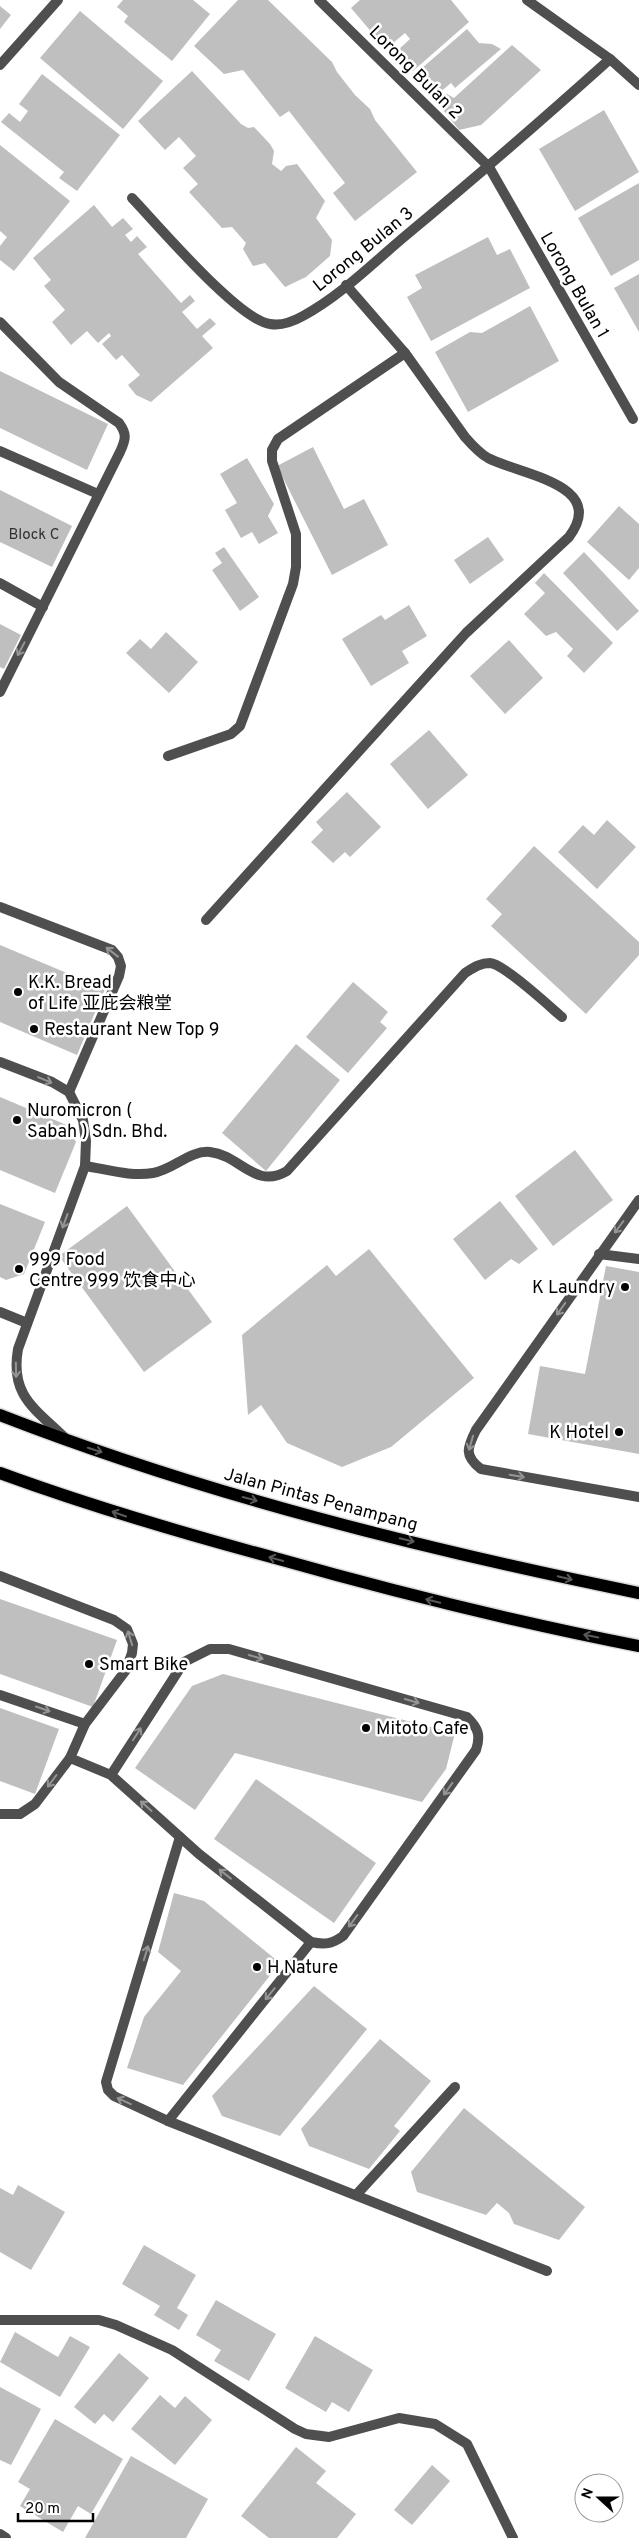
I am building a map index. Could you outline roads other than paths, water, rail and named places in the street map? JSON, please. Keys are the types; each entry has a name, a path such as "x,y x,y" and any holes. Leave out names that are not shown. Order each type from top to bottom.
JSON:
{"main road":[{"name":"Jalan Pintas Penampang","path":"0,1415 68,1441 240,1497 566,1578 639,1593"},
{"path":"0,1473 141,1522 383,1588 521,1622 639,1646"}],"street":[{"path":"0,65 58,0"},
{"name":"Lorong Bulan 2","path":"319,0 489,167"},
{"path":"527,0 610,59 639,85"},
{"name":"Lorong Bulan 3","path":"132,198 233,302 254,319 271,324 285,323 302,316 346,285 489,167 610,59"},
{"name":"Lorong Bulan 1","path":"489,167 633,419"},
{"path":"206,920 466,633 569,537 576,527 580,515 579,505 573,494 561,487 486,457 475,448 465,437 405,353 346,285"},
{"path":"0,322 59,382 119,423 126,432 126,440 0,692"},
{"path":"168,756 231,734 240,726 293,584 296,566 296,534 272,461 272,450 278,439 405,353"},
{"path":"0,451 98,494"},
{"path":"0,583 43,607"},
{"path":"0,907 112,950 118,957 121,966 114,990 69,1092"},
{"path":"85,1166 138,1174 155,1173 197,1154 210,1152 258,1174 270,1178 278,1177 287,1171 465,973 480,964 492,963 504,969 562,1017"},
{"path":"0,1062 52,1082 69,1092 83,1120 86,1141 85,1166 27,1323 18,1349 15,1365 16,1379 22,1393 35,1409 68,1441"},
{"path":"639,1200 476,1430 470,1442 468,1453 471,1462 481,1470 639,1497"},
{"path":"599,1254 639,1259"},
{"path":"0,1312 27,1323"},
{"path":"0,1576 114,1620 127,1629 133,1644 126,1670 85,1724 70,1758 35,1804 20,1814 0,1814"},
{"path":"70,1758 111,1775 180,1838 312,1942 333,1943 342,1936 476,1750 480,1738 477,1728 467,1717 229,1649 210,1649 184,1662 111,1775"},
{"path":"0,1695 85,1724"},
{"path":"180,1838 106,2082 108,2090 114,2096 168,2121 357,2194 547,2271"},
{"path":"168,2121 312,1942"},
{"path":"357,2194 454,2087"},
{"path":"0,2320 100,2320 116,2325 172,2350 295,2429 306,2434 329,2437 399,2418 435,2424 467,2444 513,2538"},
{"path":"0,2534 6,2538"}],"place":[{"name":"K.K. Bread of Life 亚庇会粮堂","path":"18,992"},
{"name":"Restaurant New Top 9","path":"34,1029"},
{"name":"Nuromicron ( Sabah ) Sdn. Bhd.","path":"17,1120"},
{"name":"999 Food Centre 999 饮食中心","path":"19,1269"},
{"name":"K Laundry","path":"625,1287"},
{"name":"K Hotel","path":"619,1432"},
{"name":"Smart Bike","path":"89,1664"},
{"name":"Mitoto Cafe","path":"366,1728"},
{"name":"H Nature","path":"257,1967"}]}
